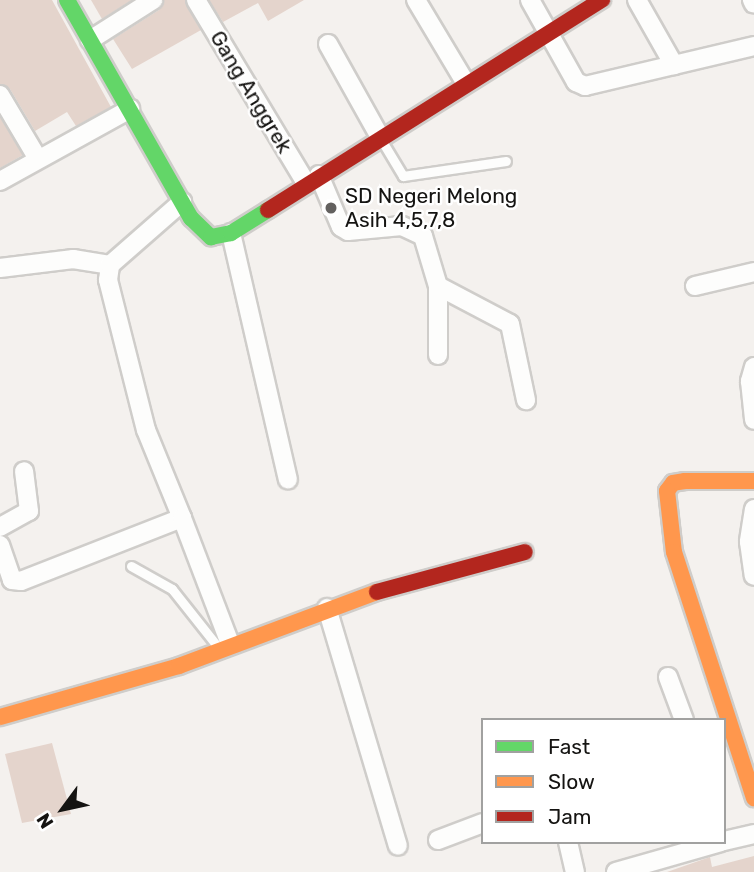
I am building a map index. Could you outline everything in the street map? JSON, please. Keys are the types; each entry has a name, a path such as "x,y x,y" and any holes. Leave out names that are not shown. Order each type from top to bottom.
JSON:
{"street":[{"path":"67,0 182,202 204,233 211,237 231,233 465,82 602,0"},
{"path":"90,40 153,0"},
{"name":"Gang Anggrek","path":"196,0 313,179 341,227 348,231 402,226 423,236 438,286"},
{"path":"416,0 465,82"},
{"path":"530,0 580,85 754,46"},
{"path":"637,0 674,65"},
{"path":"328,44 380,137"},
{"path":"0,95 38,159"},
{"path":"0,181 130,109"},
{"path":"182,202 110,265 108,280 146,430 182,517 224,646"},
{"path":"231,233 288,479"},
{"path":"0,268 73,259 110,265"},
{"path":"695,286 754,272"},
{"path":"438,355 438,286 510,324 526,400"},
{"path":"754,367 750,381 754,420"},
{"path":"0,527 29,511 24,471"},
{"path":"754,481 685,481 673,484 667,491 674,552 754,798"},
{"path":"754,509 748,542 754,576"},
{"path":"0,545 12,580 21,581 182,517"},
{"path":"0,717 178,666 327,608 465,565 525,552"},
{"path":"327,608 398,846"},
{"path":"668,677 683,718"},
{"path":"438,840 481,824"},
{"path":"726,841 754,834"},
{"path":"568,844 575,872"},
{"path":"616,872 637,870 715,844"}],"lane":[{"path":"380,137 403,176 506,161"},
{"path":"131,566 172,589 224,646"}],"building":[{"path":"0,0 52,0 111,107 76,126 67,112 35,131 10,89 0,84"},
{"path":"91,0 132,0 102,19"},
{"path":"164,0 185,0 201,30 132,69 113,39 159,10"},
{"path":"209,0 304,0 268,21 258,3 223,22"},
{"path":"0,117 23,155 0,168"},
{"path":"52,743 71,814 22,823 5,754"},
{"path":"754,856 754,872 667,872 710,857 712,867"}],"traffic: fast":[{"path":"67,0 191,218 211,237 231,233 268,210"}],"traffic: slow":[{"path":"754,481 685,481 673,483 667,491 674,552 754,798"},
{"path":"0,717 179,666 377,592"}],"traffic: jam":[{"path":"268,210 602,0"},
{"path":"377,592 525,552"}],"place":[{"name":"SD Negeri Melong Asih 4,5,7,8","path":"331,208"}]}
